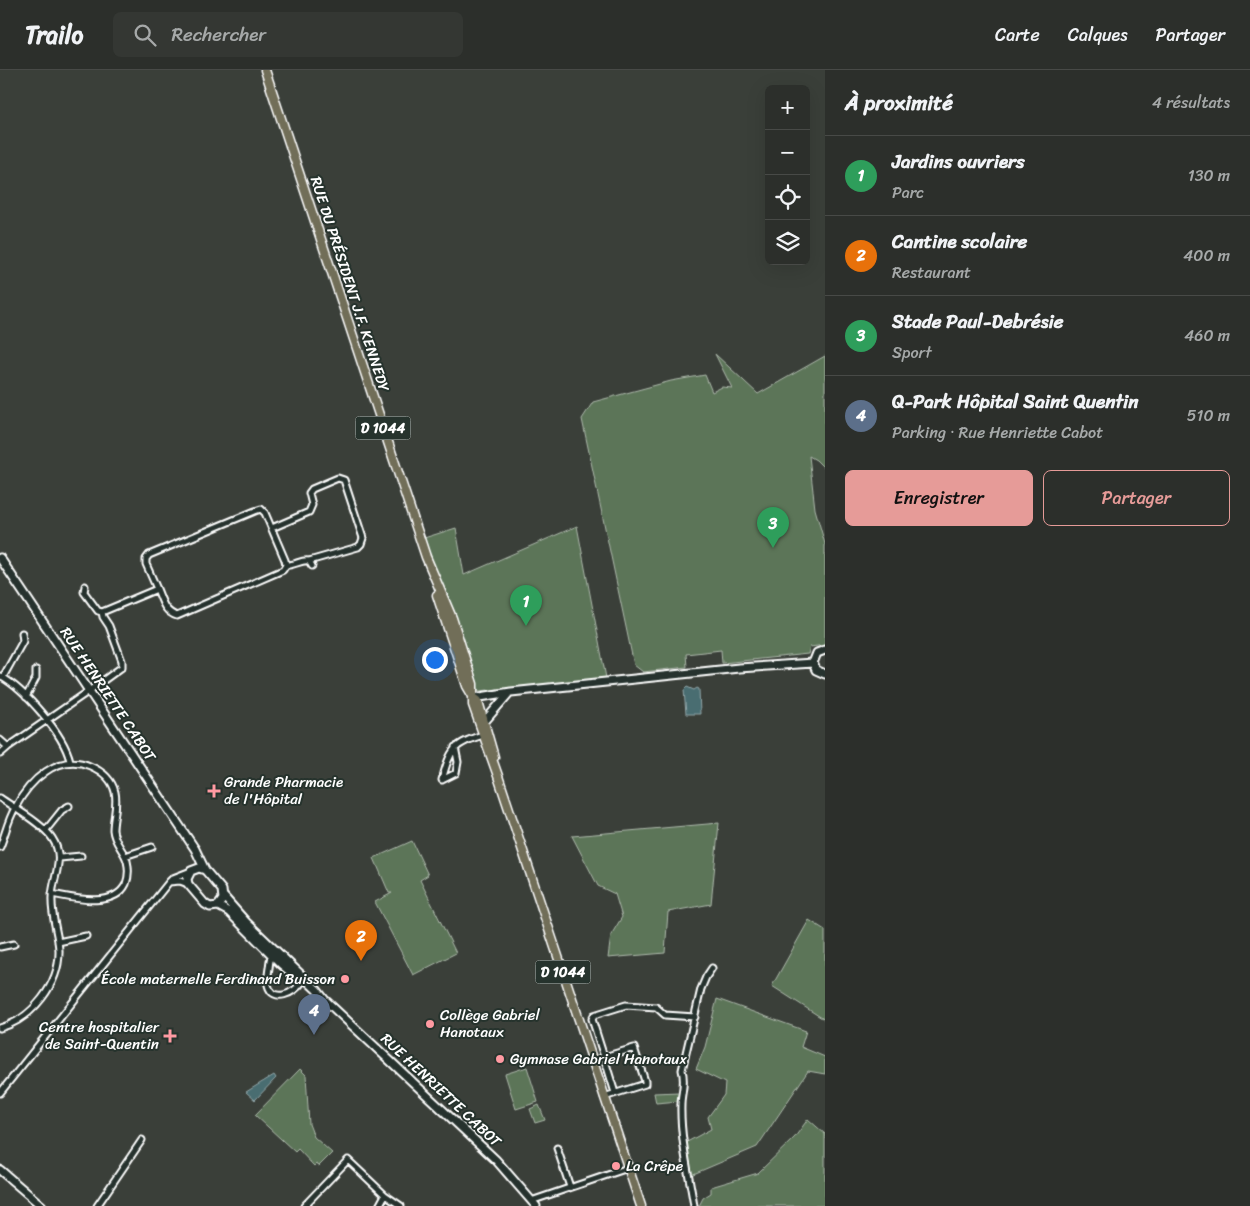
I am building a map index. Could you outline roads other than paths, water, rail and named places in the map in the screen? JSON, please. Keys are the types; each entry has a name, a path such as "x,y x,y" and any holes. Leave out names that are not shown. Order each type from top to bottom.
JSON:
{"main road":[{"name":"RUE DU PRÉSIDENT J.F. KENNEDY","path":"265,70 428,563 452,618 473,684 473,705 485,734 641,1206"},
{"name":"RUE DU PRÉSIDENT J.F. KENNEDY","path":"474,698 478,701 485,721 485,734"}],"street":[{"path":"272,528 309,512 312,506 309,493 312,489 338,478 344,480 363,538 362,544 311,564 305,560 292,565 286,565"},
{"path":"261,509 272,528 286,565 283,570 177,616 170,614 166,610 146,560 149,555 261,509"},
{"name":"RUE HENRIETTE CABOT","path":"0,558 192,845 205,870 222,890 224,897 246,922 324,999"},
{"path":"85,586 84,592 98,611 102,612 157,590"},
{"path":"0,754 119,670 122,661 102,612"},
{"path":"22,633 23,642 1,677 26,697 47,721 68,751 70,761"},
{"path":"825,650 817,653 813,663 816,670 825,674"},
{"path":"474,698 739,668 813,663"},
{"path":"26,697 36,678 36,670"},
{"path":"485,721 509,693"},
{"path":"455,747 458,767 456,773 442,780 449,756 455,747 485,734"},
{"path":"0,740 8,747"},
{"path":"0,847 15,808 35,780 50,769 70,761 95,768 107,777 116,793 114,836 125,856 128,870 125,886 113,896 90,900 52,894"},
{"path":"0,798 46,830 52,838 60,858 52,894 52,916 58,942 58,964 48,990 41,999 24,1016 0,1028"},
{"path":"46,830 62,810 69,806"},
{"path":"169,882 180,881 188,884 188,876 192,871 195,857 192,845"},
{"path":"125,856 152,846"},
{"path":"60,858 81,856"},
{"path":"0,1093 169,882 173,878 200,868 205,870"},
{"name":"RUE HENRIETTE CABOT","path":"188,884 205,904 213,907 218,906 229,912 272,956 324,999 496,1160 533,1203"},
{"path":"218,906 224,897"},
{"path":"58,942 86,936"},
{"path":"0,947 14,944"},
{"path":"296,971 289,968 274,954 270,958 268,982 271,990 277,995 289,995 302,982"},
{"path":"694,1206 686,1160 681,1105 685,1081 682,1070 704,983 712,968"},
{"path":"616,1093 592,1019 594,1015 626,1005 656,1007 665,1015 695,1016"},
{"path":"604,1057 634,1048 645,1084 604,1097"},
{"path":"97,1206 142,1140"},
{"path":"557,1148 570,1187"},
{"path":"304,1206 348,1160 385,1195 401,1206"},
{"path":"533,1203 570,1187 628,1168"},
{"path":"0,1170 42,1206"},
{"path":"379,1206 385,1195"}],"water":[{"path":"687,687 694,690 699,689 700,714 686,714 684,690"},
{"path":"274,1075 276,1078 255,1100 246,1092"}],"place":[{"name":"Stade Paul-Debrésie","path":"773,548"},
{"name":"Jardins ouvriers","path":"526,626"},
{"name":"Grande Pharmacie de l'Hôpital","path":"214,791"},
{"name":"Cantine scolaire","path":"361,961"},
{"name":"École maternelle Ferdinand Buisson","path":"345,979"},
{"name":"Collège Gabriel Hanotaux","path":"430,1024"},
{"name":"Q-Park Hôpital Saint Quentin","path":"314,1035"},
{"name":"Centre hospitalier de Saint-Quentin","path":"170,1036"},
{"name":"Gymnase Gabriel Hanotaux","path":"500,1059"},
{"name":"La Crêpe","path":"616,1166"}]}
